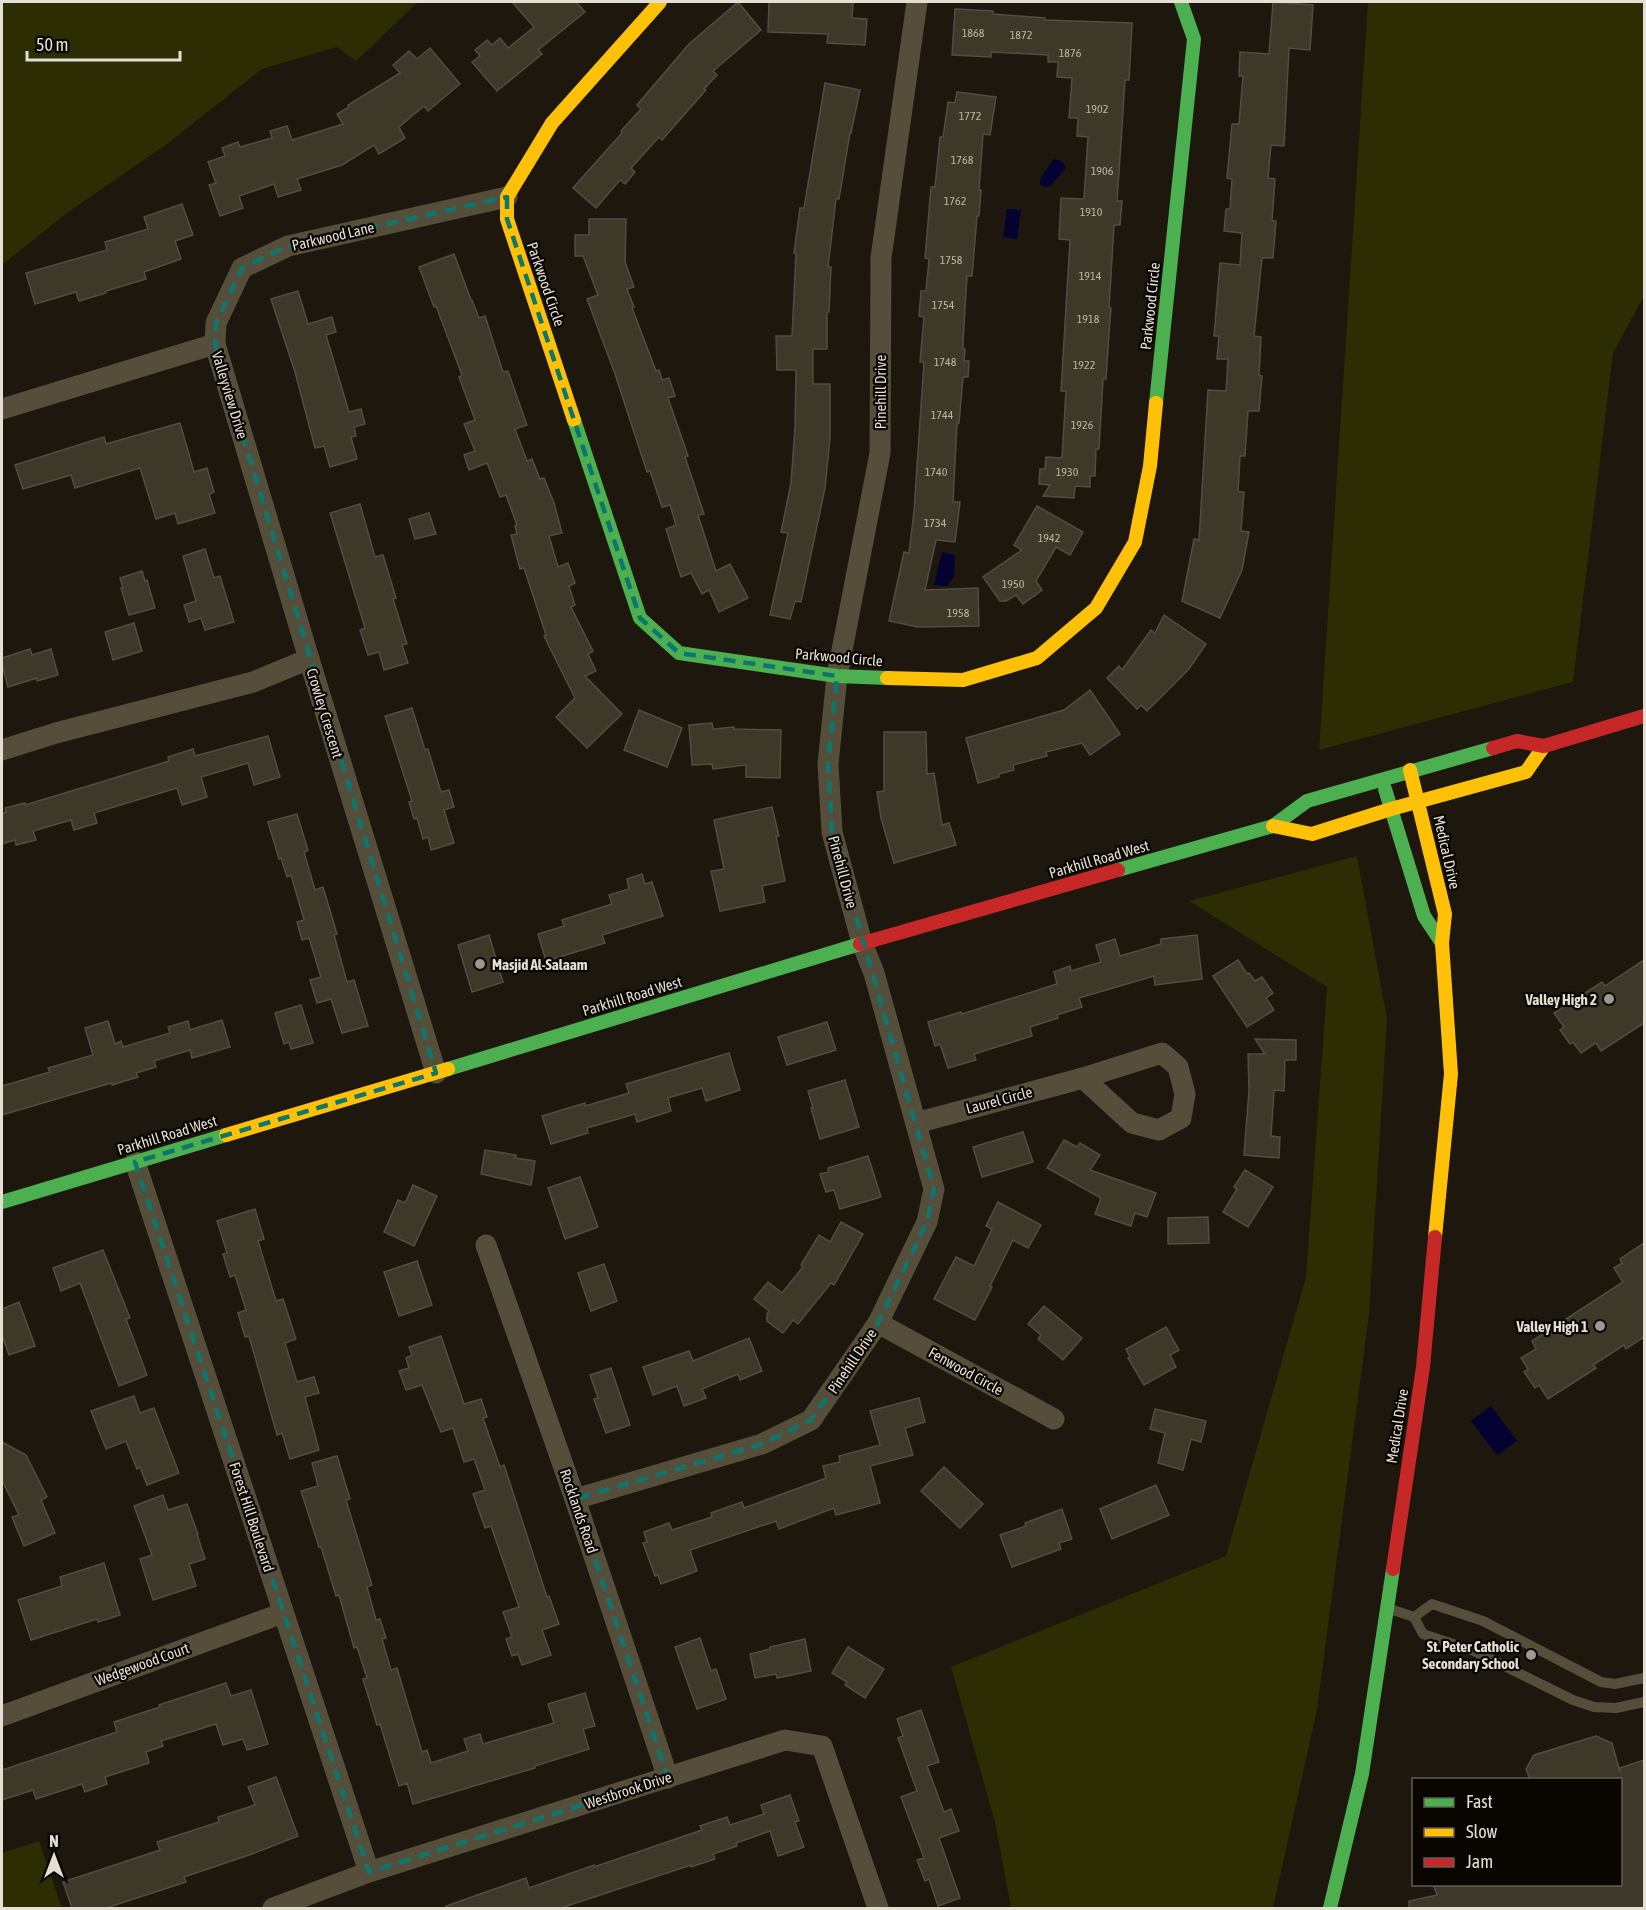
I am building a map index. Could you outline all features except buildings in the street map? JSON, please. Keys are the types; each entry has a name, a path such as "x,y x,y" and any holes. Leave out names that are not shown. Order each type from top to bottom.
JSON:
{"main road":[{"path":"507,197 552,123 660,2"},
{"name":"Parkwood Circle","path":"507,197 507,219 640,618 679,652 837,676 963,680 1037,658 1096,608 1135,542 1150,466 1194,39 1181,2"},
{"name":"Parkhill Road West","path":"2,1202 862,943 1274,826 1307,801 1410,770 1517,741 1544,746 1644,716"},
{"name":"Parkhill Road West","path":"1274,826 1311,834 1391,809 1526,772 1544,746"},
{"name":"Medical Drive","path":"1330,1908 1362,1774 1422,1367 1451,1074 1442,943 1445,914 1410,770"},
{"name":"Medical Drive","path":"1382,779 1424,916 1442,943"}],"street":[{"name":"Pinehill Drive","path":"575,1499 762,1444 812,1420 878,1323 927,1222 934,1189 832,832 828,764 837,676 880,453 881,258 917,2"},
{"name":"Parkwood Lane","path":"215,344 216,323 242,268 288,246 507,197"},
{"name":"Valleyview Drive","path":"2,409 215,344 309,659"},
{"name":"Crowley Crescent","path":"2,750 56,733 253,682 309,659 436,1073"},
{"name":"Laurel Circle","path":"916,1123 1162,1053 1178,1067 1185,1094 1181,1118 1159,1130 1132,1123 1083,1077"},
{"name":"Forest Hill Boulevard","path":"135,1162 369,1872"},
{"name":"Rocklands Road","path":"486,1245 575,1499 668,1778"},
{"name":"Fenwood Circle","path":"878,1323 1054,1419"},
{"name":"Wedgewood Court","path":"3,1712 283,1612"},
{"name":"Westbrook Drive","path":"273,1908 369,1872 785,1740 822,1746 878,1908"}],"lane":[{"path":"1414,1617 1432,1604 1483,1621 1601,1682 1615,1684 1644,1678"},
{"path":"1386,1608 1414,1617 1423,1634 1474,1651 1573,1700 1593,1707 1616,1708 1644,1702"}],"highlighted area":[{"path":"507,197 507,219 640,618 679,653 837,676 828,764 832,832 934,1189 927,1222 878,1323 811,1420 762,1444 575,1499 668,1778 369,1872 135,1162 436,1073 215,344 216,323 242,268 288,246"}],"shaded area":[{"path":"2,2 418,2 356,61 337,47 262,69 167,144 67,213 2,265"},
{"path":"1368,2 1644,2 1644,296 1613,353 1573,682 1319,750"},
{"path":"1054,159 1062,161 1066,168 1050,186 1045,187 1040,184 1041,177"},
{"path":"1007,209 1021,210 1017,239 1003,237"},
{"path":"942,552 955,555 954,576 947,586 934,585"},
{"path":"1357,856 1387,1019 1369,1314 1317,1710 1273,1908 1011,1908 995,1822 951,1667 1226,1556 1306,1277 1327,987 1189,901"},
{"path":"1491,1406 1517,1441 1497,1455 1471,1421"},
{"path":"39,1841 62,1908 2,1908 2,1853"}],"traffic: fast":[{"path":"1156,403 1194,39 1181,2"},
{"path":"574,420 640,618 679,653 837,676 887,678"},
{"path":"1118,870 1273,826 1307,801 1493,748"},
{"path":"1385,789 1424,916 1442,943"},
{"path":"448,1069 860,944"},
{"path":"2,1202 226,1135"},
{"path":"1330,1908 1362,1774 1393,1569"}],"traffic: slow":[{"path":"574,420 507,219 507,197 552,123 660,2"},
{"path":"887,678 963,680 1037,658 1096,608 1135,542 1150,466 1156,403"},
{"path":"1273,826 1312,834 1391,809 1526,772 1544,746"},
{"path":"1410,770 1445,914 1442,943 1451,1074 1435,1237"},
{"path":"226,1135 448,1069"}],"traffic: jam":[{"path":"1493,748 1517,741 1544,746 1644,716"},
{"path":"860,944 1118,870"},
{"path":"1393,1569 1423,1367 1435,1237"}],"place":[{"name":"Masjid Al-Salaam","path":"480,964"},
{"name":"Valley High 2","path":"1609,999"},
{"name":"Valley High 1","path":"1600,1326"},
{"name":"St. Peter Catholic Secondary School","path":"1531,1655"}]}
